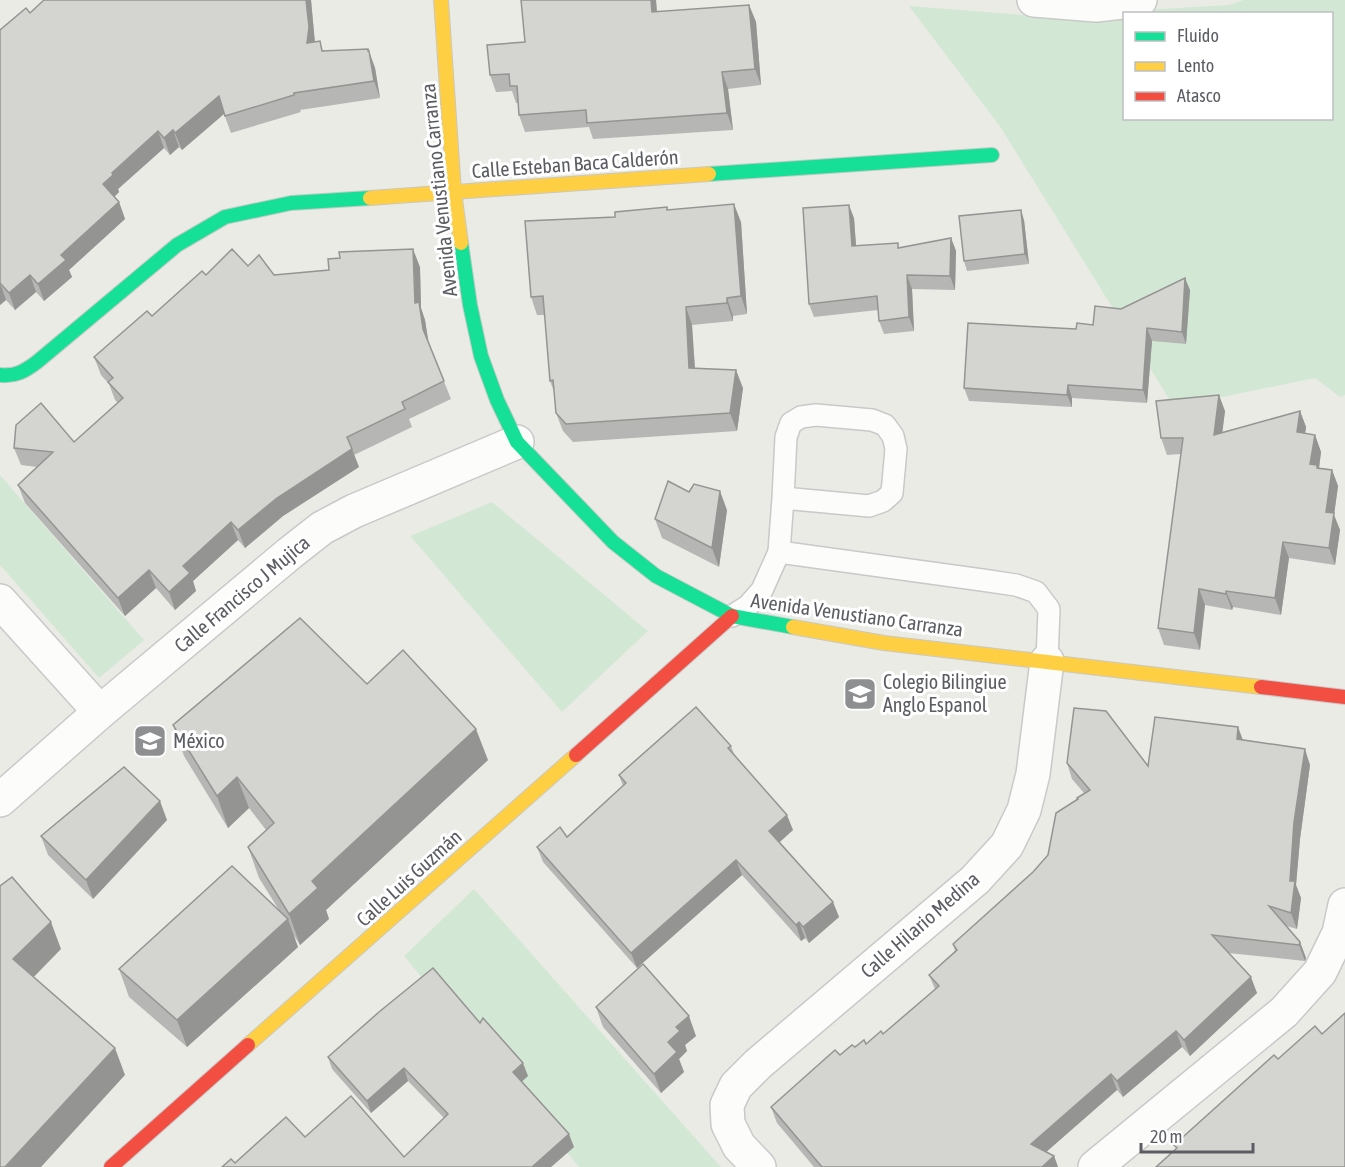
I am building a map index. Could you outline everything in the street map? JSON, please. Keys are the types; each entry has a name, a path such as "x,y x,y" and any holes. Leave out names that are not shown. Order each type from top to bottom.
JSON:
{"street":[{"name":"Avenida Venustiano Carranza","path":"441,0 454,191 470,305 481,356 497,400 518,442 613,542 656,576 732,616 884,643 1345,697"},
{"path":"1034,0 1096,4 1140,0"},
{"name":"Calle Esteban Baca Calderón","path":"0,375 22,373 32,366 177,245 225,217 291,202 992,155"},
{"name":"Calle Francisco J Mujica","path":"0,800 100,712 322,528 354,511 518,442"},
{"path":"0,601 100,712"},
{"name":"Calle Luis Guzmán","path":"111,1167 732,616"},
{"name":"Calle Hilario Medina","path":"749,1156 728,1124 728,1106 736,1086 758,1064 975,880 1007,845 1024,810 1033,774 1047,661"},
{"path":"1095,1167 1284,1012 1320,972 1339,933 1345,905"}],"lane":[{"path":"732,616 748,606 762,590 779,552 786,437 791,423 801,417 816,415 872,420 885,425 893,436 897,449 892,493 883,501 869,506 783,498"},
{"path":"779,552 1016,585 1036,592 1049,609 1047,661"}],"green space":[{"path":"1243,0 1345,0 1345,395 1340,397 1315,378 1174,407 1001,128 909,6 1036,16 1229,5"},
{"path":"0,475 144,640 99,678 0,565"},
{"path":"492,502 648,631 562,712 410,536"},
{"path":"474,889 721,1167 579,1167 404,956"}],"building":[{"path":"44,0 306,0 309,27 307,43 320,41 322,51 368,49 374,81 294,93 294,95 225,116 219,96 175,133 173,130 164,138 158,131 103,184 119,202 61,255 66,260 38,284 30,275 9,293 0,283 0,30 26,8 30,13"},
{"path":"521,0 651,0 652,12 749,5 755,69 722,72 727,113 587,123 586,110 519,115 517,86 510,86 509,74 490,75 487,45 525,42"},
{"path":"734,204 741,296 727,298 727,303 686,307 689,368 736,370 730,413 566,424 556,413 553,380 550,381 543,296 531,297 525,221 615,217 615,212"},
{"path":"849,205 852,246 898,243 898,248 951,238 950,276 907,275 909,317 879,321 877,296 809,304 803,208"},
{"path":"1021,210 1025,254 964,261 959,216"},
{"path":"232,249 248,266 259,255 274,275 329,270 328,259 340,258 339,252 413,249 415,303 419,302 423,329 444,381 402,402 405,409 347,437 352,449 277,498 238,530 231,522 183,566 190,573 169,592 149,570 118,598 18,485 53,452 14,448 16,425 41,403 74,442 123,398 108,382 113,378 94,357 147,311 152,316 202,271 206,275"},
{"path":"1185,278 1182,332 1147,328 1143,390 1068,385 1067,395 964,388 968,323 1076,329 1077,323 1093,325 1095,306 1121,309"},
{"path":"1219,395 1214,435 1300,411 1297,432 1315,435 1310,464 1317,465 1317,468 1332,470 1326,512 1334,513 1329,548 1283,542 1275,598 1199,589 1194,633 1158,628 1183,438 1161,438 1156,401"},
{"path":"668,481 689,492 694,484 720,491 712,548 655,519"},
{"path":"300,618 367,684 403,650 476,729 312,881 318,888 289,914 248,847 274,823 237,777 217,796 173,725"},
{"path":"696,707 731,746 728,748 787,815 769,831 833,902 803,927 799,922 796,925 736,860 631,953 537,847 560,827 567,837 626,783 619,775"},
{"path":"1074,708 1106,711 1148,766 1155,717 1238,727 1237,739 1305,749 1294,822 1290,881 1295,881 1291,913 1269,906 1300,942 1299,945 1212,935 1251,977 1184,1040 1176,1031 1117,1081 1111,1074 1031,1144 1054,1156 1042,1167 822,1167 771,1107 835,1050 840,1055 852,1045 855,1047 864,1040 866,1044 881,1031 883,1034 939,986 929,975 957,950 953,944 1033,872 1048,855 1056,813 1090,790 1067,763"},
{"path":"124,767 160,801 86,880 41,836"},
{"path":"232,866 288,919 177,1020 119,969"},
{"path":"12,877 51,922 13,959 115,1048 5,1167 0,1167 0,886"},
{"path":"643,964 689,1016 676,1027 680,1031 668,1042 677,1052 654,1074 596,1007"},
{"path":"433,968 480,1023 483,1018 523,1063 513,1072 569,1134 532,1167 222,1167 231,1159 235,1163 286,1117 305,1137 351,1096 404,1157 448,1114 404,1068 367,1101 328,1057"},
{"path":"1345,1013 1345,1167 1156,1167 1177,1148 1174,1145 1274,1055 1278,1059 1315,1026 1322,1034"}],"traffic: fast":[{"path":"709,174 992,155"},
{"path":"0,375 15,374 33,365 177,245 225,217 291,203 370,198"},
{"path":"461,243 470,305 481,356 497,400 517,442 613,542 656,576 732,616 793,627"}],"traffic: slow":[{"path":"441,0 454,191 461,243"},
{"path":"370,198 709,174"},
{"path":"793,627 884,643 1261,687"},
{"path":"248,1045 576,755"}],"traffic: jam":[{"path":"576,755 732,616"},
{"path":"1261,687 1345,697"},
{"path":"111,1167 248,1045"}],"place":[{"name":"Colegio Bilingiue Anglo Espanol","path":"860,694"},
{"name":"México","path":"150,741"}]}
